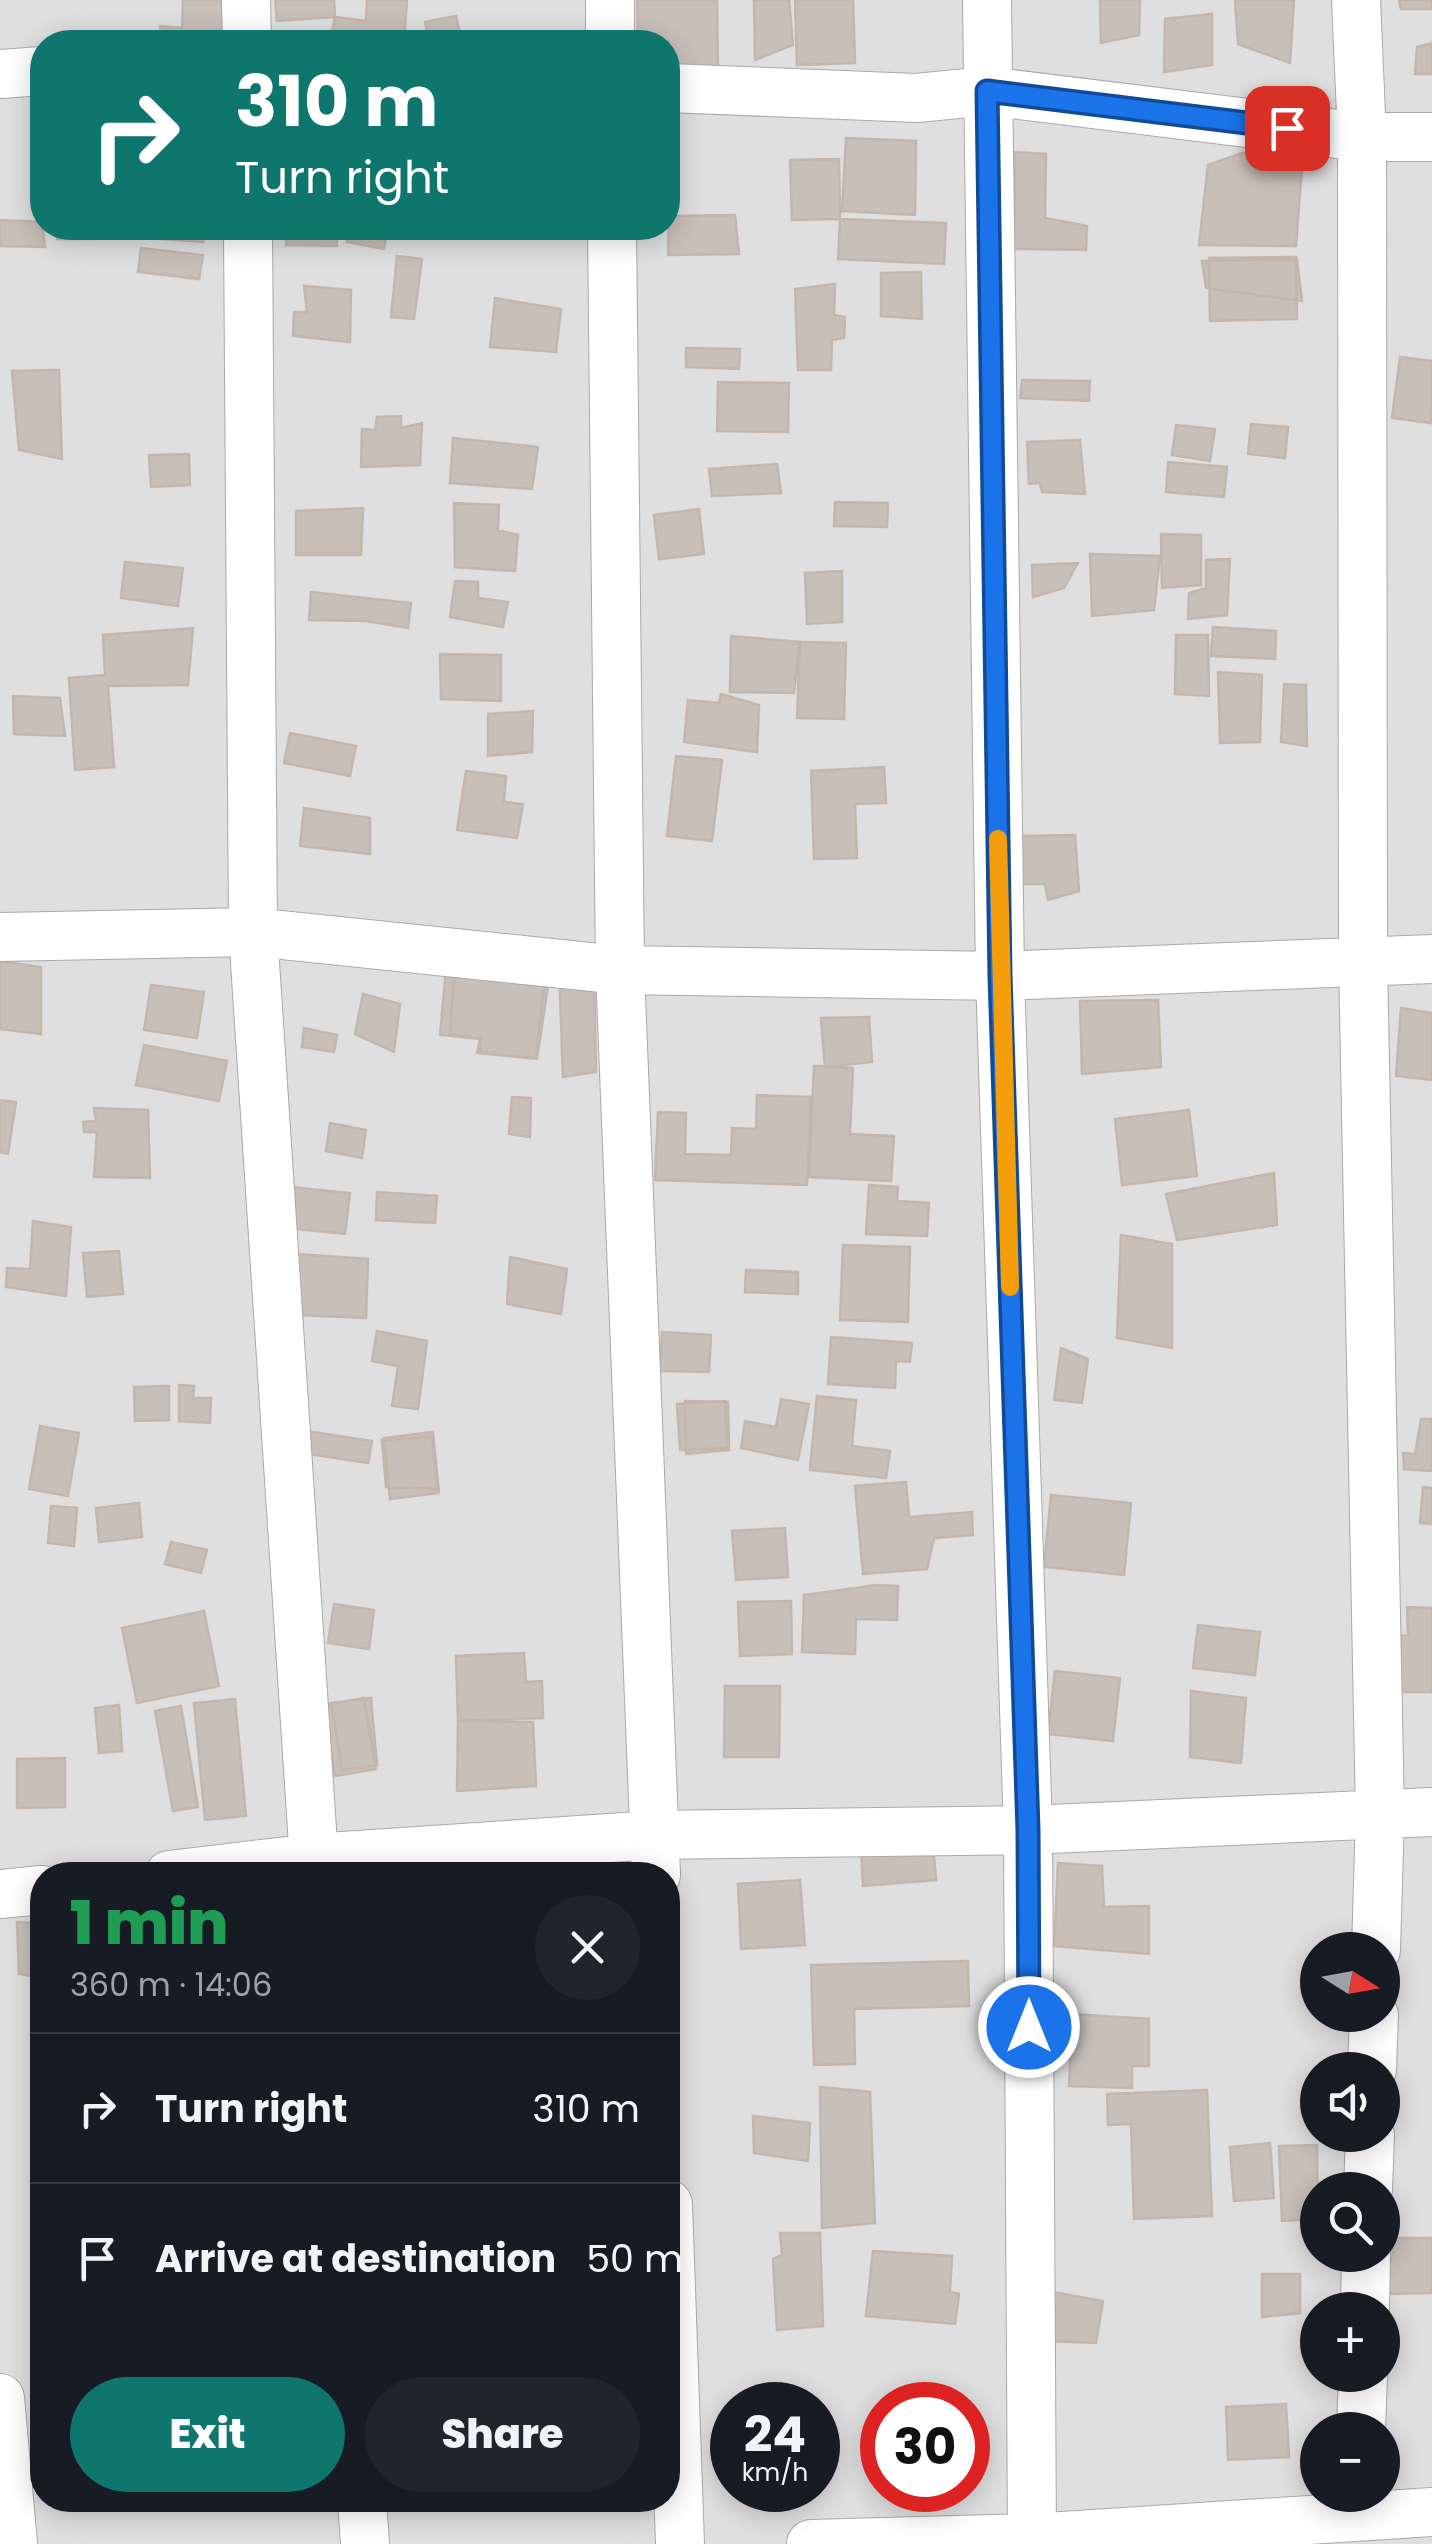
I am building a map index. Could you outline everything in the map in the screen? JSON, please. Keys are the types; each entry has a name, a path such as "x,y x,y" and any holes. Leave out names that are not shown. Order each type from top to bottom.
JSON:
{"street":[{"path":"246,0 246,30"},
{"path":"610,0 610,30"},
{"path":"987,0 1000,976 1028,1830 1032,2541"},
{"path":"1356,0 1362,137 1363,961 1380,1815 1377,1932"},
{"path":"0,74 30,72"},
{"path":"680,88 918,98 987,91 1362,137 1432,137"},
{"path":"248,240 253,932 314,1862"},
{"path":"612,240 620,970 655,1855"},
{"path":"0,937 253,932 620,970 1000,976 1432,959"},
{"path":"456,1862 655,1855 1028,1830 1432,1812"},
{"path":"0,1894 30,1891"},
{"path":"0,2398 12,2544"},
{"path":"363,2512 365,2544"},
{"path":"679,2512 680,2544"},
{"path":"811,2544 1032,2541 1432,2512"}],"shaded area":[{"path":"0,0 1432,0 1432,2544 0,2544"}],"building":[{"path":"183,0 236,0 237,30 160,30 160,26 182,28"},
{"path":"275,0 334,0 335,17 277,21"},
{"path":"367,0 407,0 405,30 332,30 335,17 366,21"},
{"path":"637,0 717,0 718,72 680,73 680,30 638,30"},
{"path":"754,0 789,0 793,45 755,60"},
{"path":"795,0 853,0 855,63 797,65"},
{"path":"1100,0 1140,0 1139,35 1101,43"},
{"path":"1235,0 1294,0 1290,63 1238,44"},
{"path":"1399,0 1432,0 1432,9 1401,9"},
{"path":"1212,14 1212,65 1164,72 1165,19"},
{"path":"456,16 459,30 427,30 425,22"},
{"path":"1432,43 1432,74 1415,74 1417,47"},
{"path":"846,138 916,141 915,215 842,211"},
{"path":"1015,152 1046,154 1045,218 1087,226 1086,250 1014,249"},
{"path":"1303,152 1296,246 1199,245 1208,165 1242,153"},
{"path":"839,159 840,219 792,220 790,160"},
{"path":"735,215 739,254 668,255 668,240 680,240 680,216"},
{"path":"840,219 946,223 944,264 838,259"},
{"path":"0,220 30,221 30,240 44,240 45,247 0,246"},
{"path":"286,240 337,240 337,246 286,245"},
{"path":"347,240 386,240 384,249"},
{"path":"141,248 203,255 199,279 138,272"},
{"path":"397,256 422,259 414,319 391,317"},
{"path":"1296,257 1297,319 1210,321 1209,258"},
{"path":"1297,259 1302,301 1206,288 1202,261"},
{"path":"921,272 922,319 881,316 881,273"},
{"path":"835,284 834,315 845,317 844,338 832,340 831,370 798,370 795,289"},
{"path":"304,286 351,290 350,342 293,336 294,312 307,312"},
{"path":"495,298 561,309 556,352 490,347"},
{"path":"686,348 740,349 739,369 686,367"},
{"path":"1400,357 1432,361 1431,423 1392,418"},
{"path":"59,370 62,459 19,450 12,371"},
{"path":"1022,380 1090,381 1089,401 1020,398"},
{"path":"718,382 789,383 788,432 717,431"},
{"path":"401,416 401,428 422,423 420,465 361,467 362,429 375,430 377,417"},
{"path":"1251,424 1288,427 1285,458 1248,454"},
{"path":"1176,425 1215,429 1210,461 1172,455"},
{"path":"453,438 538,447 532,489 450,483"},
{"path":"1080,440 1085,494 1042,492 1040,483 1029,484 1027,442"},
{"path":"189,454 190,485 151,487 149,455"},
{"path":"1168,462 1227,467 1224,497 1166,492"},
{"path":"777,464 781,493 712,496 709,469"},
{"path":"835,502 888,503 887,527 834,526"},
{"path":"454,503 499,505 498,530 518,535 515,571 455,567"},
{"path":"363,508 361,555 296,555 296,511"},
{"path":"699,509 704,554 659,559 654,515"},
{"path":"1161,534 1201,535 1201,585 1162,588"},
{"path":"1090,554 1160,556 1154,610 1092,616"},
{"path":"1230,559 1227,615 1188,619 1189,593 1206,588 1206,560"},
{"path":"125,562 183,568 178,606 121,598"},
{"path":"1078,563 1064,588 1033,597 1032,565"},
{"path":"842,571 842,622 807,624 805,573"},
{"path":"455,581 478,582 478,598 508,602 503,627 450,617"},
{"path":"311,592 411,603 408,628 366,621 309,620"},
{"path":"1213,627 1276,631 1275,659 1211,656"},
{"path":"193,628 188,685 108,686 114,767 75,770 69,678 105,675 103,635"},
{"path":"1176,635 1208,635 1209,696 1175,694"},
{"path":"731,636 800,642 794,693 730,692"},
{"path":"800,642 846,643 844,719 797,718"},
{"path":"440,654 501,655 501,701 441,699"},
{"path":"1218,672 1262,675 1260,742 1220,743"},
{"path":"1284,684 1306,685 1307,746 1281,742"},
{"path":"721,694 759,705 757,752 684,742 688,700 719,703"},
{"path":"13,696 60,698 65,736 14,734"},
{"path":"533,711 532,752 488,756 488,714"},
{"path":"290,733 356,746 350,776 284,763"},
{"path":"676,756 722,760 712,841 667,836"},
{"path":"884,767 886,803 855,804 857,858 814,859 811,771"},
{"path":"466,771 506,776 504,802 523,804 517,838 457,830"},
{"path":"304,808 370,818 370,854 300,846"},
{"path":"1075,835 1079,891 1048,900 1045,884 1019,884 1020,836"},
{"path":"447,959 515,965 513,983 544,985 536,1058 480,1053 481,1039 440,1035"},
{"path":"0,961 41,967 41,1034 0,1029"},
{"path":"455,965 548,986 537,1059 477,1053 480,1039 450,1034"},
{"path":"559,967 594,971 596,1072 563,1077"},
{"path":"151,985 204,992 197,1038 144,1030"},
{"path":"363,994 400,1004 394,1052 355,1034"},
{"path":"1158,1000 1161,1067 1082,1074 1080,1001"},
{"path":"1401,1008 1432,1013 1432,1080 1396,1076"},
{"path":"869,1017 872,1062 825,1067 821,1018"},
{"path":"304,1028 337,1035 334,1052 302,1047"},
{"path":"144,1045 227,1061 219,1101 136,1085"},
{"path":"814,1066 853,1068 850,1134 894,1136 891,1181 809,1177"},
{"path":"757,1095 811,1097 807,1185 655,1180 658,1112 686,1113 685,1154 731,1155 732,1128 756,1129"},
{"path":"512,1097 531,1098 530,1137 509,1134"},
{"path":"0,1100 16,1102 8,1154 0,1152"},
{"path":"94,1108 148,1110 150,1178 94,1177 97,1132 84,1132 83,1122 96,1121"},
{"path":"1189,1110 1197,1176 1122,1185 1115,1119"},
{"path":"330,1123 366,1130 362,1158 326,1151"},
{"path":"1274,1173 1277,1225 1177,1240 1166,1194"},
{"path":"869,1185 898,1187 897,1201 929,1203 927,1236 866,1234"},
{"path":"290,1187 350,1193 345,1234 286,1228"},
{"path":"377,1192 437,1196 435,1223 376,1220"},
{"path":"33,1221 71,1227 66,1296 6,1287 7,1268 30,1269"},
{"path":"1121,1235 1172,1244 1172,1348 1117,1338"},
{"path":"843,1245 910,1247 908,1322 840,1320"},
{"path":"119,1251 123,1294 87,1297 83,1253"},
{"path":"297,1254 368,1259 366,1318 295,1315"},
{"path":"510,1257 567,1269 561,1314 507,1304"},
{"path":"746,1270 798,1272 798,1294 745,1292"},
{"path":"377,1331 427,1341 418,1409 392,1406 398,1366 372,1361"},
{"path":"662,1332 711,1335 709,1372 660,1371"},
{"path":"831,1337 912,1343 910,1362 896,1361 895,1388 828,1384"},
{"path":"1061,1348 1088,1359 1082,1403 1054,1400"},
{"path":"179,1385 194,1386 193,1398 211,1398 210,1423 179,1421"},
{"path":"169,1386 169,1420 135,1421 134,1387"},
{"path":"817,1396 856,1400 852,1446 890,1451 886,1478 810,1470"},
{"path":"781,1399 809,1404 798,1460 741,1448 745,1421 776,1427"},
{"path":"685,1401 728,1402 729,1450 686,1454"},
{"path":"725,1401 727,1448 680,1450 677,1404"},
{"path":"1421,1419 1432,1419 1432,1471 1404,1469 1403,1453 1415,1454"},
{"path":"40,1426 79,1433 68,1496 29,1489"},
{"path":"293,1429 372,1441 368,1463 290,1451"},
{"path":"433,1432 439,1493 390,1499 384,1438"},
{"path":"432,1437 437,1489 386,1487 382,1440"},
{"path":"906,1482 909,1517 972,1512 973,1535 934,1538 927,1569 863,1574 855,1486"},
{"path":"1423,1487 1432,1488 1432,1524 1420,1523"},
{"path":"1051,1495 1131,1503 1124,1575 1044,1567"},
{"path":"139,1503 142,1537 99,1542 96,1508"},
{"path":"51,1506 77,1508 74,1546 48,1543"},
{"path":"785,1528 788,1577 736,1580 732,1531"},
{"path":"171,1542 207,1550 201,1573 165,1564"},
{"path":"898,1586 897,1620 856,1619 855,1654 802,1652 804,1595"},
{"path":"791,1601 792,1654 740,1656 738,1602"},
{"path":"334,1604 374,1610 369,1649 328,1643"},
{"path":"1407,1607 1432,1608 1432,1692 1393,1692 1396,1635 1408,1636"},
{"path":"204,1611 219,1686 137,1703 122,1628"},
{"path":"1198,1625 1260,1632 1255,1675 1193,1668"},
{"path":"524,1653 526,1682 542,1681 543,1718 458,1721 456,1656"},
{"path":"1055,1671 1120,1678 1113,1741 1048,1734"},
{"path":"725,1686 780,1686 779,1757 724,1757"},
{"path":"1191,1691 1246,1698 1241,1763 1190,1757"},
{"path":"364,1698 376,1769 335,1776 323,1705"},
{"path":"371,1698 377,1765 342,1770 331,1703"},
{"path":"235,1699 246,1816 205,1820 194,1703"},
{"path":"119,1705 122,1751 99,1753 95,1708"},
{"path":"181,1706 198,1807 173,1811 155,1711"},
{"path":"458,1721 533,1722 536,1786 457,1791"},
{"path":"65,1758 65,1807 17,1808 17,1759"},
{"path":"933,1843 936,1880 863,1886 861,1849"},
{"path":"1058,1863 1102,1866 1104,1907 1149,1906 1149,1954 1054,1946"},
{"path":"800,1880 805,1945 741,1949 738,1884"},
{"path":"17,1922 30,1923 30,1976 19,1974"},
{"path":"968,1961 969,2006 854,2009 855,2064 814,2065 811,1965"},
{"path":"1072,2014 1149,2019 1149,2066 1132,2066 1132,2088 1069,2086"},
{"path":"820,2087 870,2092 875,2223 822,2228"},
{"path":"1207,2090 1212,2216 1134,2219 1131,2124 1108,2125 1107,2094"},
{"path":"753,2116 810,2123 808,2161 754,2153"},
{"path":"1270,2143 1274,2198 1234,2201 1230,2147"},
{"path":"1300,2145 1300,2152 1317,2152 1317,2172 1300,2172 1300,2220 1282,2221 1279,2146"},
{"path":"780,2233 820,2233 823,2326 777,2330 773,2259 782,2255"},
{"path":"1400,2238 1432,2238 1432,2293 1382,2292 1388,2272 1400,2272"},
{"path":"873,2251 952,2256 950,2292 959,2294 955,2324 866,2316"},
{"path":"1262,2274 1300,2274 1300,2313 1262,2317"},
{"path":"1053,2292 1103,2301 1096,2343 1048,2341"},
{"path":"1286,2404 1289,2457 1228,2460 1226,2407"}],"slow traffic":[{"path":"998,839 1010,1287"}],"route":[{"path":"1029,2027 1028,1830 1000,976 987,91 1287,128"}]}
